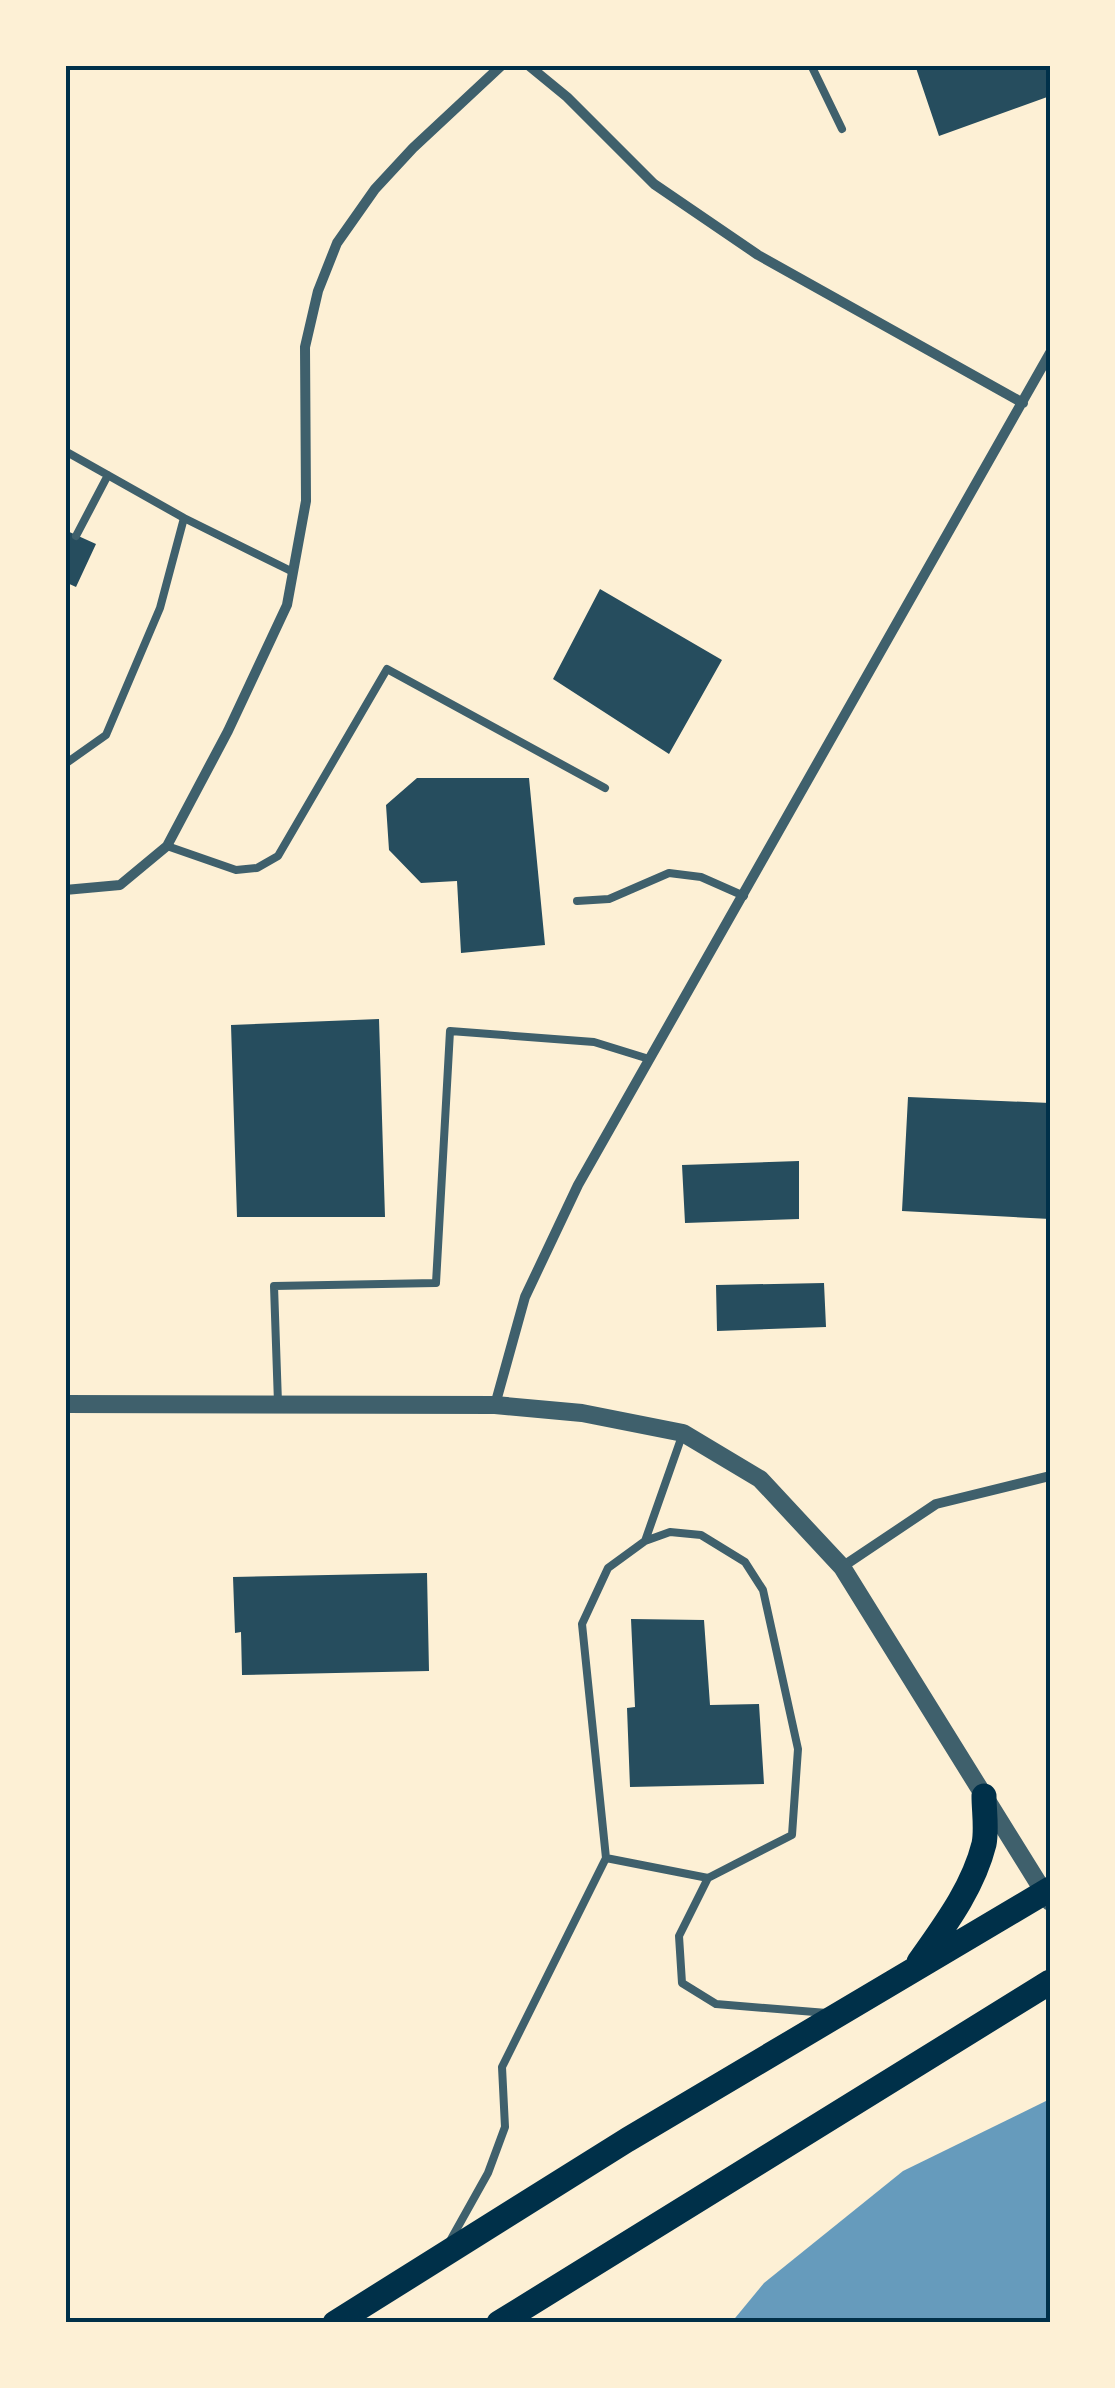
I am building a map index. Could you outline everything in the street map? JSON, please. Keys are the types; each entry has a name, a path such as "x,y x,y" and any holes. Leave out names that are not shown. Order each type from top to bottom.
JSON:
{"main road":[{"path":"913,1970 972,1878 985,1840 984,1796"},
{"path":"335,2323 836,2014 1048,1895"},
{"path":"499,2323 1050,1982"}],"street":[{"path":"65,890 120,886 167,846 228,731 287,605 306,501 305,347 318,292 337,243 374,189 502,65"},
{"path":"528,65 654,184 743,245 1024,403"},
{"path":"495,1405 525,1297 578,1185 1050,353"},
{"path":"65,1404 495,1405 582,1413 683,1433 760,1479 842,1567 1048,1895"},
{"path":"842,1567 936,1504 1050,1476"}],"lane":[{"path":"812,65 842,129"},
{"path":"65,451 184,518 293,572"},
{"path":"76,536 108,475"},
{"path":"65,764 106,735 160,608 184,518"},
{"path":"167,846 236,870 257,868 278,856 387,669 605,788"},
{"path":"577,901 609,899 669,873 701,877 744,896"},
{"path":"278,1403 274,1286 436,1282 450,1031 594,1042 650,1059"},
{"path":"644,1542 683,1433"},
{"path":"440,2259 488,2173 504,2127 502,2067 606,1858 582,1624 608,1568 644,1542 670,1532 701,1536 745,1562 763,1590 798,1750 792,1835 708,1878 679,1936 682,1983 716,2004 836,2014"},
{"path":"606,1858 708,1878"}],"water":[{"path":"1050,2099 1050,2323 731,2323 764,2283 903,2171"}],"building":[{"path":"915,65 1047,65 1050,96 939,136"},
{"path":"65,530 96,544 76,587 65,582"},
{"path":"600,589 722,660 669,754 553,679"},
{"path":"417,778 529,778 545,945 461,953 457,881 421,883 389,850 386,805"},
{"path":"379,1019 385,1217 237,1217 231,1025"},
{"path":"908,1097 1050,1103 1050,1219 902,1211"},
{"path":"799,1161 799,1219 685,1223 682,1165"},
{"path":"824,1283 826,1327 717,1331 716,1285"},
{"path":"427,1573 429,1671 242,1675 241,1632 235,1633 233,1577"},
{"path":"631,1619 704,1620 710,1705 759,1704 764,1784 630,1787 627,1708 635,1707"}]}
